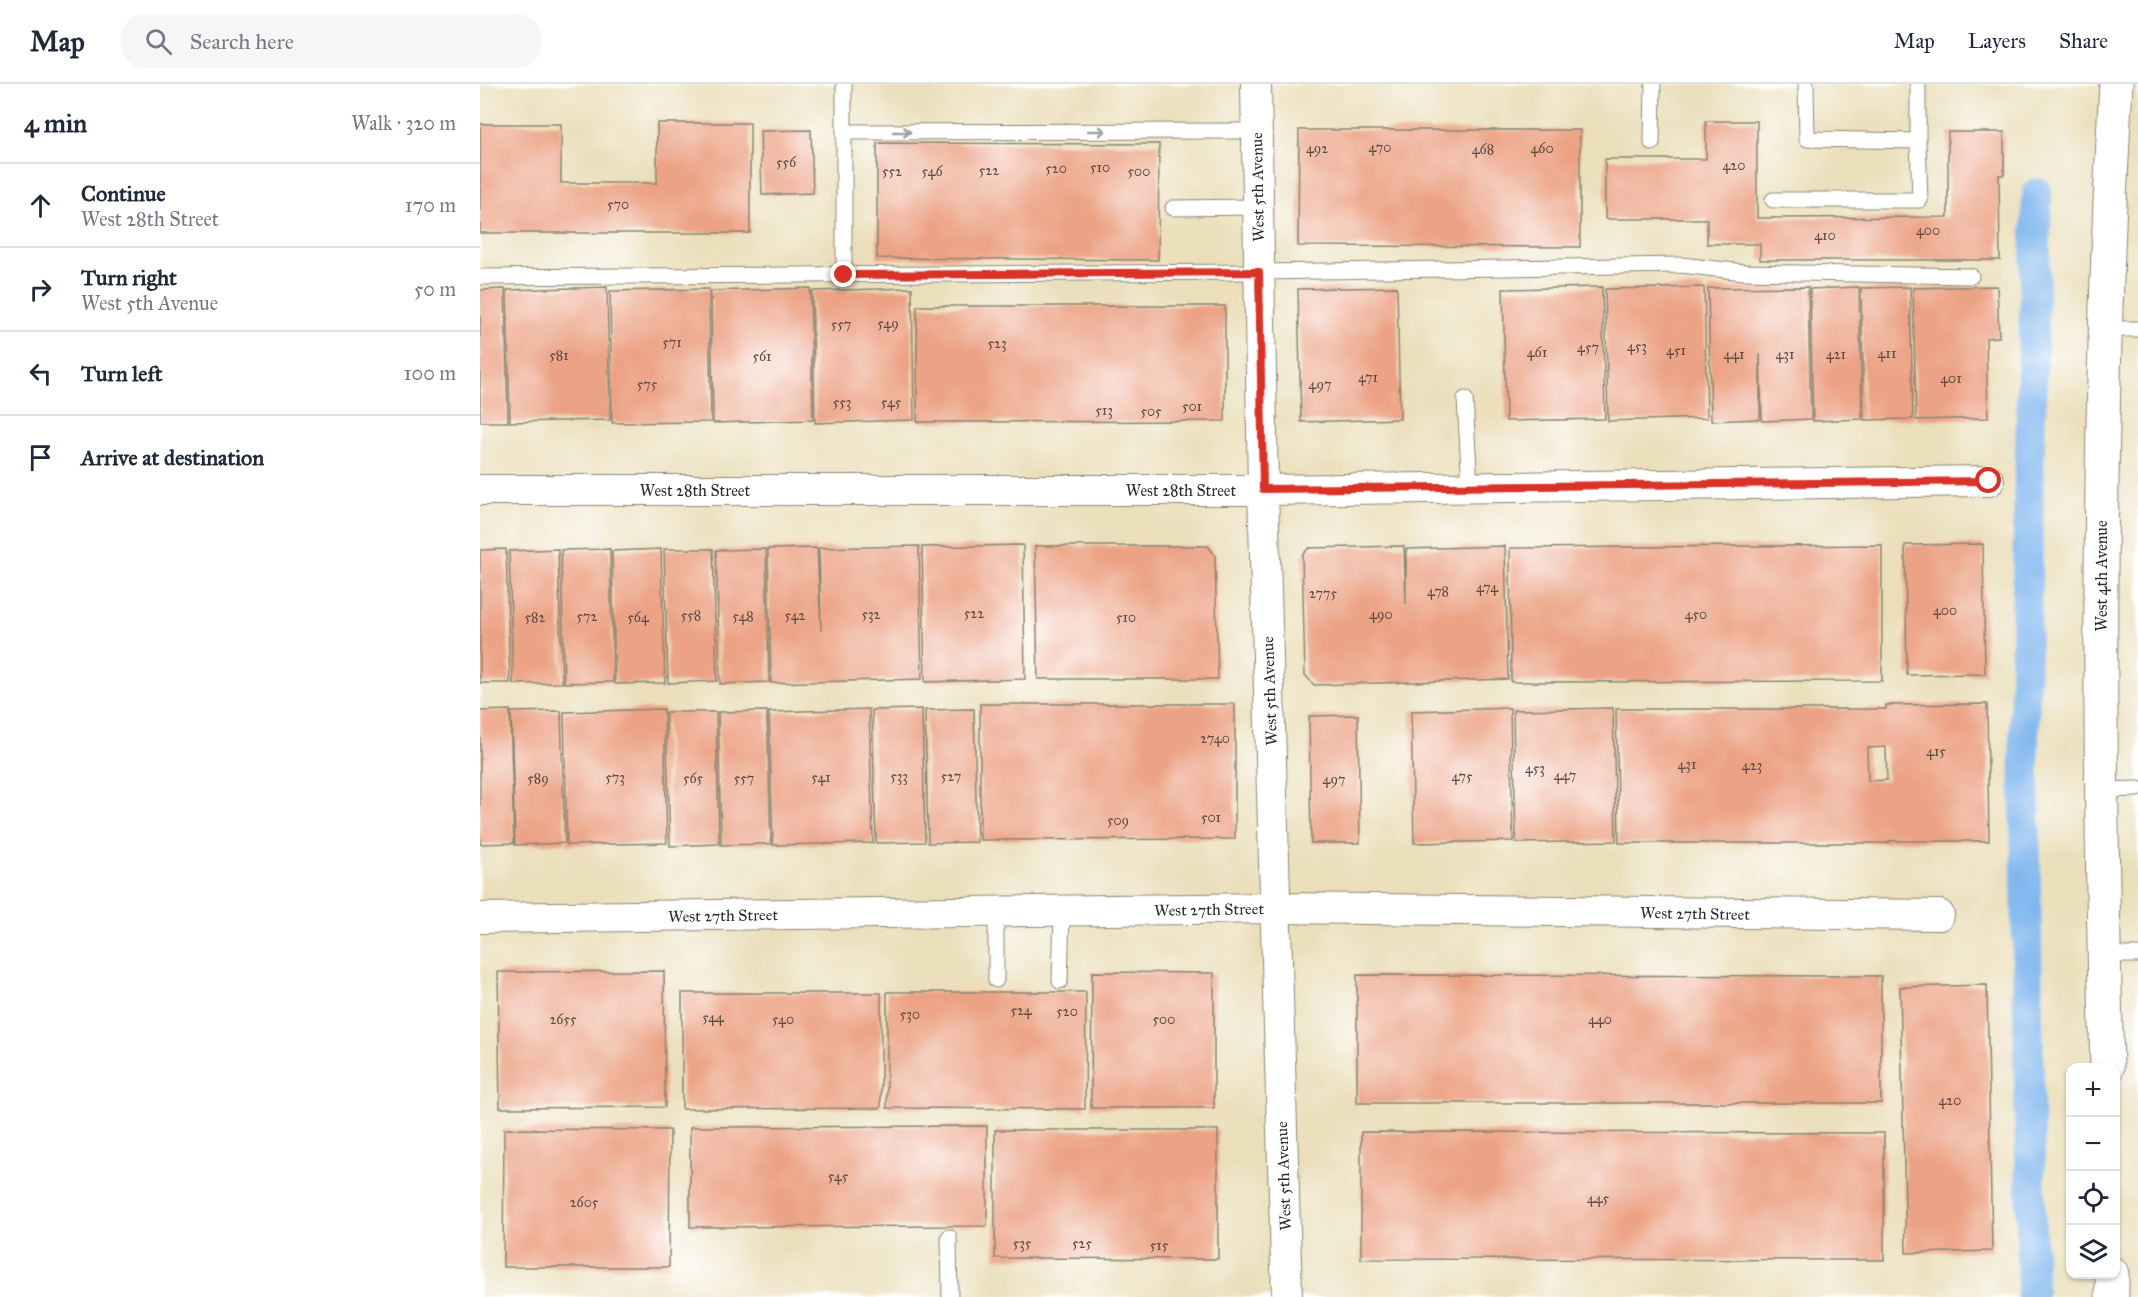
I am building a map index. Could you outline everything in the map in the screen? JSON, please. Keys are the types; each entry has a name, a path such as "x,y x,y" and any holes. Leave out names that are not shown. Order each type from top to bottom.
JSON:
{"main road":[{"name":"West 4th Avenue","path":"2107,1063 2100,523 2122,329 2116,84"},
{"path":"2112,1279 2112,1297"}],"street":[{"name":"West 5th Avenue","path":"1256,84 1263,489 1287,1297"},
{"name":"West 28th Street","path":"480,489 1263,489 1989,481"},
{"name":"West 27th Street","path":"480,918 1276,908 1939,915"}],"lane":[{"path":"844,84 844,275"},
{"path":"1652,144 1653,84"},
{"path":"1806,84 1807,139 1918,141"},
{"path":"1773,200 1920,200 1918,84"},
{"path":"844,132 1257,131"},
{"path":"1173,208 1258,207"},
{"path":"480,276 1259,272 1681,265 1744,272 1971,276"},
{"path":"1465,399 1470,487"},
{"path":"2102,790 2138,789"},
{"path":"1060,981 1062,911"},
{"path":"996,912 996,980"},
{"path":"2104,955 2138,955"},
{"path":"949,1237 950,1297"}],"building":[{"path":"1706,121 1757,121 1757,218 1948,217 1948,132 2004,132 2004,175 1999,175 2000,260 1760,260 1760,244 1707,244 1707,219 1605,219 1605,159 1706,159"},
{"path":"657,123 750,123 750,233 480,233 480,124 561,124 561,183 657,183"},
{"path":"811,130 813,193 762,195 760,131"},
{"path":"1299,130 1580,130 1580,247 1298,246"},
{"path":"877,143 1159,144 1158,260 877,258"},
{"path":"1997,286 1999,337 1986,338 1988,418 1916,420 1913,288"},
{"path":"607,287 610,420 510,422 507,290"},
{"path":"1397,287 1400,419 1301,422 1298,289"},
{"path":"1602,287 1605,419 1506,421 1503,289"},
{"path":"1704,287 1707,418 1608,421 1605,289"},
{"path":"1808,287 1811,419 1762,421 1760,354 1760,419 1711,421 1708,288"},
{"path":"1859,287 1862,419 1813,421 1810,289"},
{"path":"1910,287 1913,419 1864,420 1861,288"},
{"path":"810,288 813,420 713,423 711,291"},
{"path":"912,288 914,420 815,423 812,291"},
{"path":"505,289 508,422 480,422 480,290"},
{"path":"709,289 711,422 612,423 610,291"},
{"path":"917,306 1225,306 1225,421 917,422"},
{"path":"1983,544 1985,674 1907,675 1905,545"},
{"path":"1023,545 1025,679 925,682 922,547"},
{"path":"1882,545 1882,681 1511,682 1510,548"},
{"path":"919,546 922,679 771,683 768,549 817,548 821,631 819,548"},
{"path":"1035,546 1208,546 1215,555 1218,679 1038,679"},
{"path":"1404,546 1406,604 1406,549 1505,546 1508,679 1314,685 1305,675 1302,555 1309,548"},
{"path":"506,549 510,683 480,683 480,550"},
{"path":"558,549 562,683 513,684 509,551"},
{"path":"610,549 613,682 564,683 561,550"},
{"path":"661,549 665,683 615,684 612,551"},
{"path":"664,549 713,549 717,681 668,683"},
{"path":"766,549 769,682 720,684 716,550"},
{"path":"980,704 1235,704 1235,839 980,840"},
{"path":"1987,704 1989,841 1619,843 1616,709 1886,709 1886,705","holes":["1886,747 1887,780 1868,781 1867,748"]},
{"path":"1510,708 1513,841 1414,843 1411,711"},
{"path":"1613,708 1616,841 1516,843 1513,710"},
{"path":"664,709 667,843 567,845 564,712"},
{"path":"869,709 873,843 773,845 769,712"},
{"path":"922,709 925,842 876,843 872,710"},
{"path":"974,709 977,842 928,843 925,710"},
{"path":"510,710 514,843 480,844 480,711"},
{"path":"561,711 565,843 515,845 511,712"},
{"path":"767,711 771,844 721,845 718,712"},
{"path":"666,712 716,712 719,844 670,846"},
{"path":"1358,715 1360,843 1311,843 1309,716"},
{"path":"664,971 665,1107 500,1108 498,972"},
{"path":"1092,972 1214,973 1214,1108 1091,1108"},
{"path":"1357,975 1881,976 1881,1103 1357,1103"},
{"path":"1987,985 1992,1251 1906,1253 1900,987"},
{"path":"887,992 1086,992 1085,1109 887,1108"},
{"path":"682,993 881,993 881,1108 682,1109"},
{"path":"987,1126 987,1226 690,1227 690,1127"},
{"path":"504,1129 670,1130 669,1267 503,1267"},
{"path":"995,1130 1218,1130 1218,1259 995,1258"},
{"path":"1361,1132 1884,1133 1884,1260 1361,1259"}],"waterway":[{"path":"2032,1297 2024,739 2037,193"}],"route":[{"path":"844,275 1259,272 1263,489 1989,481"}]}
